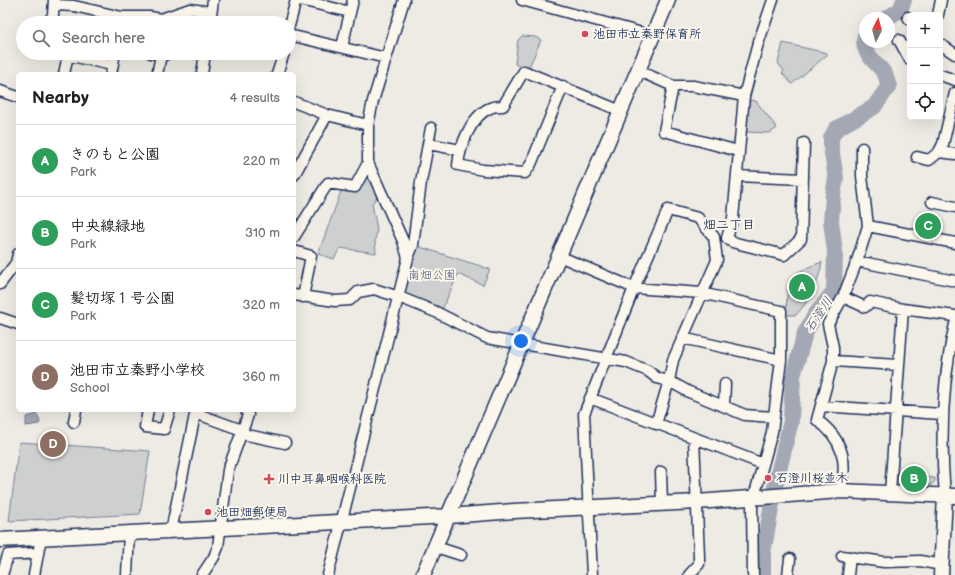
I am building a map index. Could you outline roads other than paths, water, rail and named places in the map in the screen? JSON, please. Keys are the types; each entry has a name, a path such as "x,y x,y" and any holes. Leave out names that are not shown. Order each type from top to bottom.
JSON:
{"street":[{"path":"211,16 213,0"},
{"path":"292,16 296,0"},
{"path":"300,0 350,12"},
{"path":"342,47 353,0"},
{"path":"404,0 373,101 368,125 368,164 403,241 408,258"},
{"path":"522,0 653,36"},
{"path":"423,575 668,0"},
{"path":"773,0 757,47 744,96 733,218 727,238 732,242 784,255 801,239 804,143"},
{"path":"939,12 941,0"},
{"path":"52,16 54,3 74,6 108,16"},
{"path":"172,16 183,10 190,9 211,12"},
{"path":"188,16 198,11"},
{"path":"296,37 386,58"},
{"path":"899,40 907,55"},
{"path":"943,46 955,54"},
{"path":"63,60 64,72"},
{"path":"83,60 112,69"},
{"path":"158,70 159,60"},
{"path":"202,72 204,60"},
{"path":"278,72 282,60"},
{"path":"563,86 526,173 483,170 458,165 460,150 467,132 479,117 490,108 503,106 524,71 563,86 621,111"},
{"path":"639,71 673,86 693,86 744,96"},
{"path":"943,76 955,80"},
{"path":"673,86 664,131 738,151"},
{"path":"0,91 16,97"},
{"path":"917,157 929,160 939,152 955,93"},
{"path":"296,103 327,115 368,125"},
{"path":"296,171 327,115"},
{"path":"328,575 408,258 413,245 421,182 431,128"},
{"path":"429,144 460,150"},
{"path":"840,491 843,454 839,441 828,428 817,420 832,361 833,347 828,324 843,298 858,261 868,226 862,176 862,148"},
{"path":"939,152 955,154"},
{"path":"296,234 328,183 353,188 368,164"},
{"path":"737,176 803,179"},
{"path":"932,202 955,207"},
{"path":"592,575 584,414 634,288 668,210 698,218 714,237 717,260 701,293 673,360 669,382 656,424"},
{"path":"868,226 955,243"},
{"path":"296,252 311,256 298,296 335,301 350,300 358,292 374,289 436,312 487,338 626,362 648,371 657,378 745,415 774,417"},
{"path":"559,256 634,288 701,293 781,311 781,360 772,432 763,464 758,498 751,521 753,575"},
{"path":"858,261 955,281"},
{"path":"0,284 16,264"},
{"path":"843,298 865,307 870,302 903,309 955,316"},
{"path":"890,492 903,309"},
{"path":"0,318 16,323"},
{"path":"848,575 846,557 884,562 920,561 941,570 950,496 941,458 942,414 955,324"},
{"path":"682,338 781,360"},
{"path":"832,361 898,366"},
{"path":"724,406 725,384"},
{"path":"590,398 694,439 702,440 763,464"},
{"path":"821,406 942,414"},
{"path":"74,422 76,412"},
{"path":"148,412 145,427 164,429 169,412"},
{"path":"170,531 196,412 238,429 247,435 285,443"},
{"path":"202,575 214,558 221,528 228,470 248,415 247,412"},
{"path":"689,575 698,564 694,439"},
{"path":"661,472 662,504"},
{"path":"0,540 697,502 840,491 890,492 950,496"},
{"path":"127,575 129,533"},
{"path":"34,575 41,538"},
{"path":"436,547 461,555"},
{"path":"2,575 8,555 38,553"},
{"path":"788,575 790,559"}],"waterway":[{"name":"石澄川","path":"895,13 900,10 904,0"},
{"name":"石澄川","path":"763,575 763,553 776,482 791,421 793,376 805,333 815,315 834,291 835,252 831,221 836,178 831,138 836,129 874,107 889,86 885,74 870,57 865,48"}],"place":[{"name":"池田市立秦野保育所","path":"585,34"},
{"name":"髪切塚１号公園","path":"928,226"},
{"name":"きのもと公園","path":"802,287"},
{"name":"池田市立秦野小学校","path":"53,444"},
{"name":"石澄川桜並木","path":"768,478"},
{"name":"川中耳鼻咽喉科医院","path":"269,479"},
{"name":"中央線緑地","path":"914,479"},
{"name":"池田畑郵便局","path":"208,512"}],"district":[{"name":"畑二丁目","path":"729,224"}],"park label":[{"name":"南畑公園","path":"432,275"}]}
